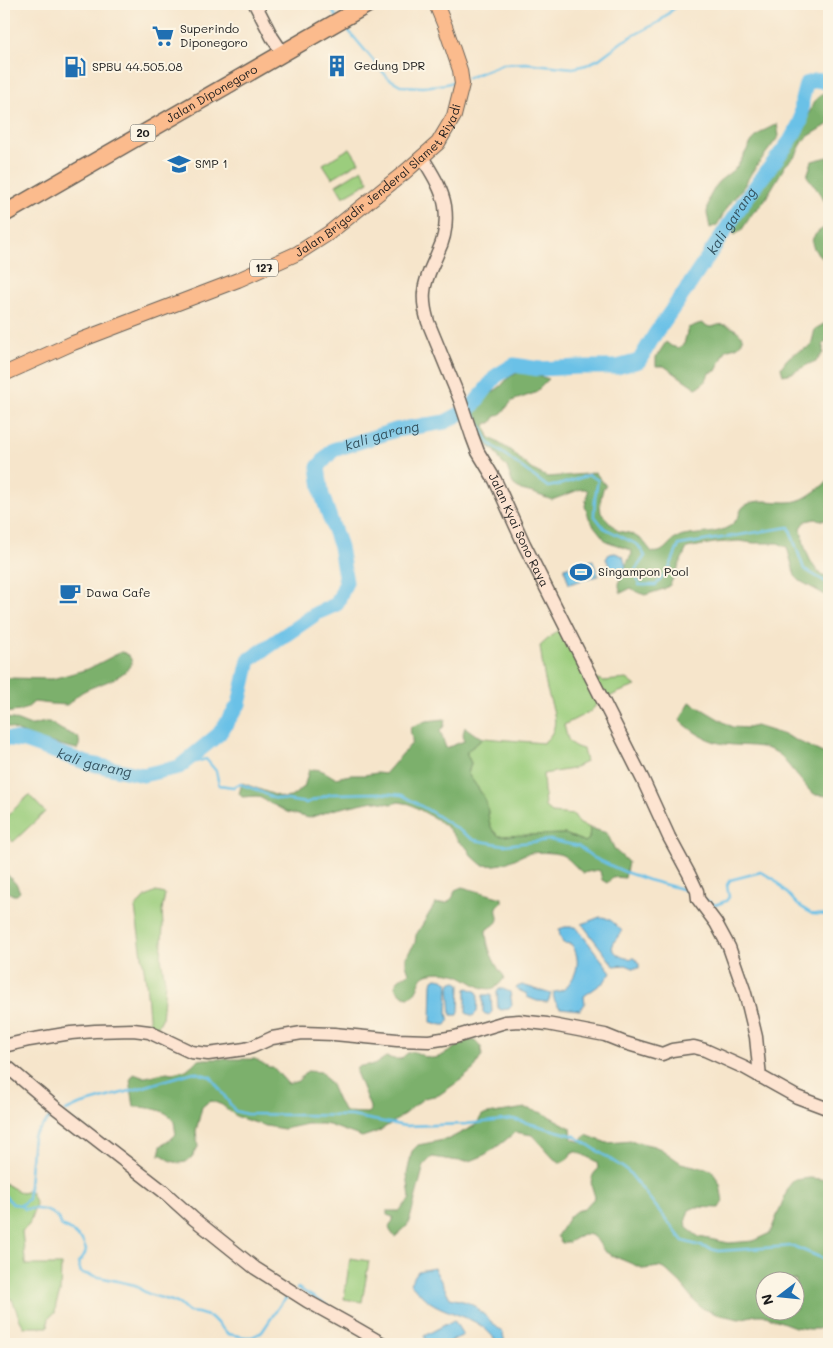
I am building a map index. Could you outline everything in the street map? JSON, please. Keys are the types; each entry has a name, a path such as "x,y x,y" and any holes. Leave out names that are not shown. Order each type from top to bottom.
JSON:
{"highway":[{"name":"Jalan Diponegoro","path":"4,214 157,119 279,48 335,16 368,4"},
{"name":"Jalan Diponegoro","path":"4,202 157,119"}],"main road":[{"name":"Jalan Brigadir Jenderal Slamet Riyadi","path":"4,374 73,343 238,280 298,252 329,233 405,172 438,143 454,116 461,76 436,4"}],"street":[{"path":"255,4 279,48"},
{"name":"Jalan Kyai Sono Raya","path":"422,157 440,189 446,215 442,243 425,283 425,312 428,322 463,408 478,452 495,480 524,544 616,724 698,895 716,923 734,958 756,1037 760,1077"},
{"path":"4,1046 71,1033 133,1030 149,1032 191,1052 208,1054 245,1049 272,1038 302,1033 398,1040 429,1040 455,1037 505,1022 519,1021 579,1029 605,1035 662,1054 672,1050 694,1047 712,1053 797,1097 829,1109"},
{"path":"4,1064 56,1108 163,1191 194,1219 255,1268 292,1292 383,1344"}],"green space":[{"path":"829,92 829,124 803,141 796,155 785,166 763,203 752,214 741,231 734,235 734,231 749,200 800,136 814,101 823,93"},
{"path":"777,124 779,136 729,205 717,225 710,228 707,213 709,198 718,182 737,167 757,136"},
{"path":"350,148 359,162 332,178 323,164"},
{"path":"829,157 829,210 807,176 812,161"},
{"path":"362,169 369,182 343,197 336,185"},
{"path":"829,224 828,263 817,253 812,243 815,234"},
{"path":"829,321 829,337 823,345 823,353 816,361 792,373 783,375 781,368 788,359 811,346 815,329"},
{"path":"702,323 710,327 721,324 729,326 742,336 742,339 738,346 726,350 716,371 709,373 704,382 696,388 664,366 656,366 656,357 666,342 678,348 684,344 688,328"},
{"path":"521,371 549,379 535,393 512,401 491,423 487,423 485,426 489,437 510,450 531,469 547,477 595,472 606,486 601,497 601,513 618,531 637,537 652,552 660,552 674,540 683,536 711,533 730,526 736,521 743,507 752,502 794,502 811,494 829,481 829,521 815,519 806,521 801,528 803,541 810,560 822,576 829,576 829,597 800,581 795,576 787,547 778,543 739,541 687,548 670,585 645,595 631,588 621,593 619,582 632,554 631,550 606,541 594,526 585,506 588,491 581,489 552,500 521,490 512,482 507,467 501,462 496,452 484,442 479,441 470,418 476,405 501,386 509,377"},
{"path":"558,630 564,635 587,676 604,681 627,679 636,686 598,703 591,711 564,725 571,743 583,749 586,762 572,769 543,774 545,807 552,813 574,815 580,824 590,828 589,839 585,842 565,834 499,836 490,825 484,798 468,774 471,763 467,751 484,738 543,743 550,736 555,723 545,680 540,646"},
{"path":"121,652 127,654 132,662 123,673 82,692 67,705 34,702 20,711 4,713 4,682 8,678 52,679 88,669"},
{"path":"690,702 732,727 748,728 756,726 785,735 829,756 829,796 816,795 810,791 779,754 773,751 766,748 719,743 689,728 680,720"},
{"path":"4,718 13,719 28,725 49,722 78,737 79,746 77,749 40,740 4,726"},
{"path":"445,719 444,726 440,731 446,748 464,741 465,727 484,738 467,751 471,763 468,774 484,799 490,825 495,833 499,836 565,834 585,842 589,839 590,828 607,833 615,850 628,862 625,878 614,877 607,883 602,880 600,871 583,873 562,855 537,852 504,863 482,865 448,828 410,804 368,802 332,810 309,818 287,812 257,796 242,797 239,794 242,783 283,798 291,797 304,787 309,770 313,769 323,771 335,778 350,775 385,774 412,743 411,727 426,721"},
{"path":"29,795 45,812 13,842 4,832 4,819"},
{"path":"4,871 17,885 20,892 17,895 4,890"},
{"path":"462,887 502,898 502,902 497,907 497,922 486,930 491,955 504,978 499,985 488,989 458,975 442,972 431,973 422,978 413,995 407,997 403,995 395,987 398,980 409,973 406,957 415,943 416,935 435,904 447,903 453,897 455,890"},
{"path":"156,892 165,894 162,910 161,958 165,981 162,1019 157,1028 150,1028 146,982 135,908 144,898"},
{"path":"469,1040 476,1041 481,1047 482,1055 474,1069 439,1095 424,1098 398,1119 379,1131 362,1137 322,1124 307,1124 284,1129 266,1126 237,1117 222,1105 212,1101 202,1107 196,1131 198,1147 192,1157 186,1162 179,1163 159,1155 161,1146 176,1134 174,1122 171,1118 157,1110 134,1107 130,1080 134,1074 146,1077 167,1072 172,1073 186,1070 198,1060 205,1059 255,1059 269,1067 273,1067 288,1084 298,1081 307,1071 321,1072 331,1085 345,1112 367,1113 370,1111 370,1107 356,1072 357,1067 374,1065 386,1057 401,1059 410,1052 433,1058"},
{"path":"525,1108 543,1113 571,1128 572,1139 581,1142 586,1135 607,1143 632,1141 661,1149 681,1163 712,1170 720,1185 723,1201 719,1208 696,1207 689,1210 686,1219 687,1228 699,1237 729,1243 753,1241 770,1233 789,1186 794,1180 810,1178 829,1180 829,1325 818,1329 809,1329 795,1327 776,1320 806,1320 806,1270 756,1270 756,1315 739,1319 716,1314 702,1308 666,1270 659,1267 644,1269 611,1255 604,1251 597,1240 591,1235 583,1234 569,1242 562,1243 557,1236 570,1216 576,1211 584,1209 595,1197 591,1182 598,1169 597,1162 578,1152 572,1152 568,1159 561,1163 554,1159 532,1135 515,1132 487,1154 474,1160 432,1157 424,1165 407,1226 395,1237 389,1227 393,1217 387,1215 387,1211 399,1211 410,1199 407,1174 412,1151 418,1145 449,1139 476,1125 482,1115"},
{"path":"4,1183 22,1193 30,1191 36,1204 29,1225 22,1231 26,1265 61,1265 60,1293 55,1313 49,1317 48,1327 24,1327 12,1299 4,1299"},
{"path":"350,1258 369,1261 362,1302 344,1299"}],"water":[{"name":"Singampon Pool","path":"615,553 623,556 626,567 623,573 616,574 606,559 609,554"},
{"name":"Singampon Pool","path":"593,560 598,576 569,584 564,568"},
{"path":"600,917 610,920 622,931 614,942 612,948 614,951 625,958 635,958 639,968 626,965 614,966 582,924"},
{"path":"576,927 611,972 604,982 584,996 585,1004 580,1010 560,1008 554,996 554,992 567,987 577,968 574,948 571,944 563,943 560,936 559,929"},
{"path":"436,978 443,979 448,983 448,1022 446,1025 431,1022 432,984"},
{"path":"455,981 460,984 459,1011 458,1015 451,1015 449,989 451,983"},
{"path":"522,985 551,994 548,1002 537,1001 527,997 527,994 516,989"},
{"path":"468,988 478,994 477,1012 473,1016 466,1013 466,989"},
{"path":"499,989 510,992 512,1005 509,1009 501,1010 498,1008 497,992"},
{"path":"483,995 491,995 492,1012 489,1015 483,1013"},
{"path":"434,1268 450,1298 467,1302 476,1307 503,1333 505,1344 498,1344 483,1327 475,1322 430,1302 410,1283 418,1271"},
{"path":"454,1320 463,1335 446,1344 428,1344 424,1336"}],"waterway":[{"path":"327,4 336,16"},
{"path":"467,78 503,64 525,63 573,68 586,65 599,59 623,41 659,22 681,4"},
{"path":"343,24 388,78 402,86 423,87 457,81"},
{"name":"kali garang","path":"4,738 24,741 87,763 143,775 179,767 219,734 239,704 249,660 317,613 337,604 346,582 340,547 322,495 318,467 333,450 396,430 445,422 471,408 496,376 514,365 539,369 617,367 639,361 745,200 790,141 801,121 802,100 806,84 817,81 829,84"},
{"path":"471,408 489,443 548,487 589,475 598,480 594,515 604,528 638,545 645,556 635,570 639,585 656,585 668,571 679,545 789,527 804,569 829,584"},
{"path":"179,767 206,759 216,771 219,785 233,787 240,784 273,798 306,803 331,794 380,793 402,795 474,840 504,845 550,840 578,846 594,858 625,872 693,892"},
{"path":"704,899 715,905 726,901 729,897 727,885 730,880 761,872 774,879 798,905 812,914 829,915"},
{"path":"66,1111 79,1105 194,1072 211,1077 235,1111 246,1114 352,1116 405,1126 466,1124 513,1119 575,1136 628,1171 683,1241 718,1251 793,1246 829,1261"},
{"path":"4,1195 13,1204 21,1205 28,1199 33,1136 50,1118 56,1115"},
{"path":"21,1206 25,1209 38,1209 55,1215 59,1219 61,1226 70,1230 82,1240 86,1250 78,1263 81,1273 135,1285 146,1293 179,1304 188,1312 211,1317 228,1334 252,1337 262,1332 282,1302 291,1294"},
{"path":"297,1289 330,1307"}],"place":[{"name":"Superindo Diponegoro","path":"163,36"},
{"name":"Gedung DPR","path":"337,66"},
{"name":"SPBU 44.505.08","path":"75,67"},
{"name":"SMP 1","path":"179,164"},
{"name":"Singampon Pool","path":"581,572"},
{"name":"Dawa Cafe","path":"70,593"}]}
